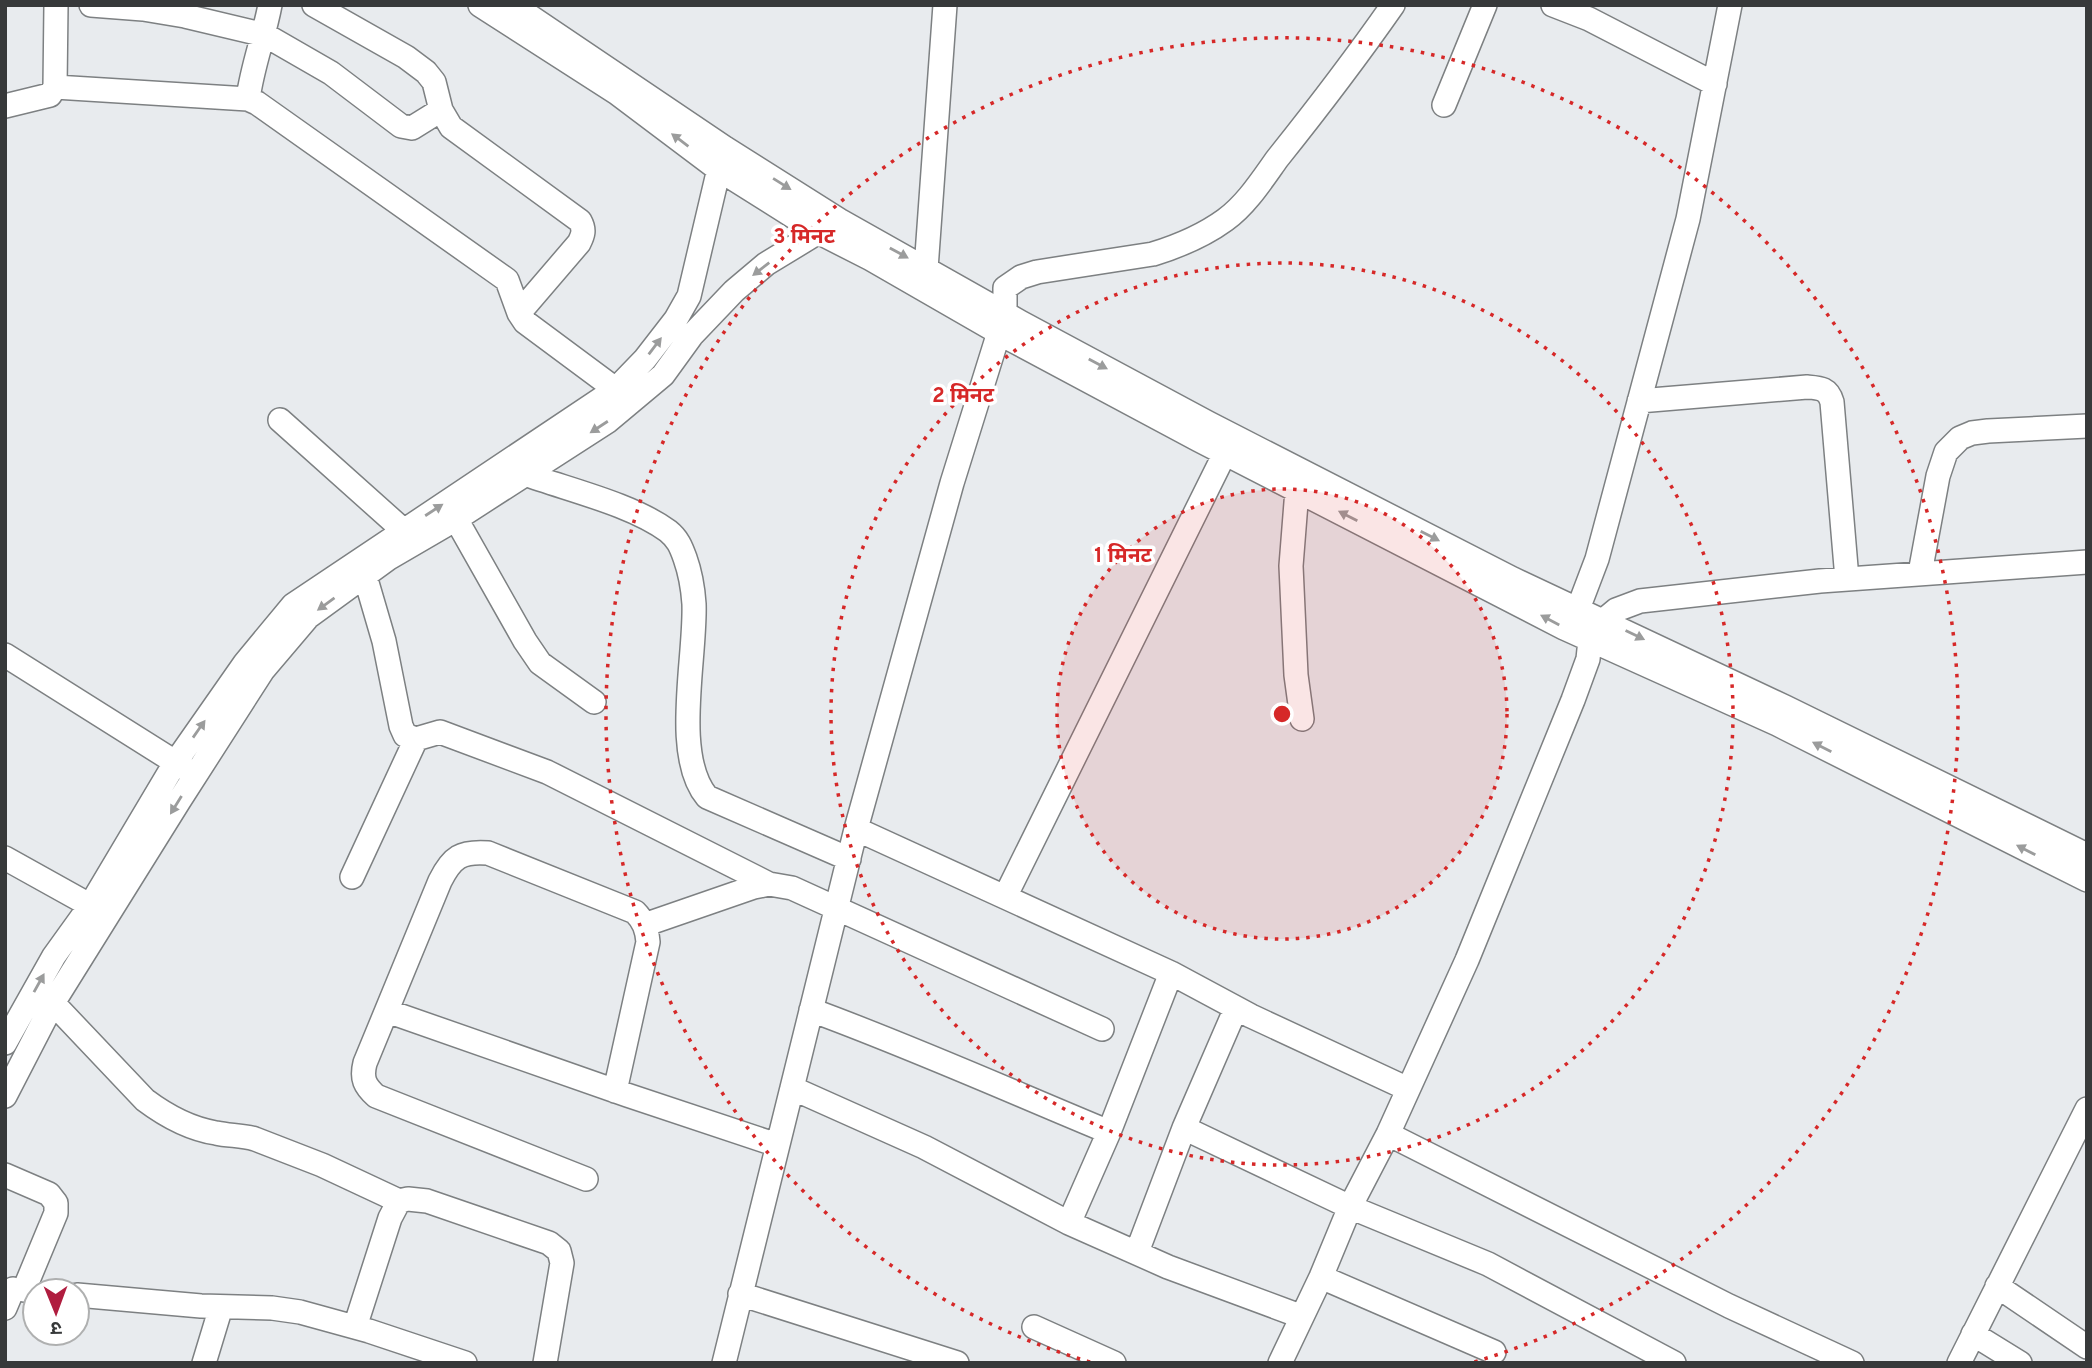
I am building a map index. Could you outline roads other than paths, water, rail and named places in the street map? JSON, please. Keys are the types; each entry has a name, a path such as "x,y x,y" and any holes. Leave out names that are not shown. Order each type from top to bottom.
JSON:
{"street":[{"path":"5,106 50,95 55,87 56,5"},
{"path":"91,5 185,16 265,36 331,73 401,126 412,128 441,110"},
{"path":"248,99 251,78 265,36 270,5"},
{"path":"314,5 406,57 426,72 434,82 441,110 451,127 580,221 584,228 579,243 519,313"},
{"path":"480,5 721,159 926,269 1001,323 1225,453 1590,640 1777,724 2087,880"},
{"path":"513,5 535,12 818,232 1208,423 1513,579 1604,620 2087,855"},
{"path":"926,269 945,5"},
{"path":"724,1363 856,829 952,483 1001,323 1005,289 1021,277 1153,254 1200,236 1228,219 1302,128 1393,5"},
{"path":"1444,105 1485,5"},
{"path":"1553,5 1588,19 1714,84"},
{"path":"1578,609 1597,559 1688,219 1730,5"},
{"path":"55,87 248,99 257,103 507,280 519,313 525,321 624,395"},
{"path":"30,1049 6,1040 54,956 99,911 195,775 272,659 308,617 389,558 456,519 608,421 645,359 676,319 689,296 721,159"},
{"path":"5,1096 175,763 245,663 293,605 403,530 624,395 663,375 692,335 734,291 766,264 839,220"},
{"path":"1639,401 1807,387 1823,388 1830,394 1832,402 1847,579"},
{"path":"280,420 403,530"},
{"path":"1920,573 1938,476 1946,452 1960,439 1988,430 2087,426"},
{"path":"1005,897 1225,453"},
{"path":"525,474 636,513 668,532 679,542 689,571 694,604 688,742 692,771 699,787 707,797 849,859"},
{"path":"1297,490 1291,566 1296,675 1302,719"},
{"path":"456,519 540,663 594,702"},
{"path":"1280,1363 1300,1316 1321,1277 1350,1207 1388,1133 1467,960 1588,659 1590,640 1604,620 1616,610 1640,601 1847,579 2087,562"},
{"path":"365,576 384,641 405,735 416,739 440,732 547,772 769,884 792,888 837,907 1102,1029"},
{"path":"5,655 195,775"},
{"path":"352,877 416,739"},
{"path":"856,829 1171,973 1236,1008 1408,1089"},
{"path":"586,1179 376,1096 366,1086 362,1075 447,868 455,858 471,852 488,853 635,912 645,925 648,942 615,1091"},
{"path":"5,858 99,911"},
{"path":"645,925 769,884"},
{"path":"1069,1223 1109,1132 1171,973"},
{"path":"53,1003 145,1100 159,1110 195,1127 216,1133 245,1135 321,1165 399,1201 427,1201 549,1243 559,1251 562,1263 545,1363"},
{"path":"1137,1252 1184,1128 1236,1008"},
{"path":"811,1010 895,1041 946,1065 1109,1132"},
{"path":"387,1011 615,1091 777,1144"},
{"path":"792,1088 924,1147 1069,1223 1168,1267 1300,1316"},
{"path":"1959,1363 2087,1109"},
{"path":"1184,1128 1350,1207 1488,1264 1674,1363"},
{"path":"1388,1133 1729,1306 1852,1363"},
{"path":"5,1175 49,1194 56,1203 56,1213 17,1293"},
{"path":"355,1327 390,1218 399,1201"},
{"path":"1321,1277 1494,1352"},
{"path":"1997,1286 2087,1347"},
{"path":"740,1294 957,1363"},
{"path":"91,1296 281,1309 355,1327 465,1363"},
{"path":"204,1363 221,1307"},
{"path":"1034,1327 1114,1363"},
{"path":"1973,1334 2020,1363"}]}
